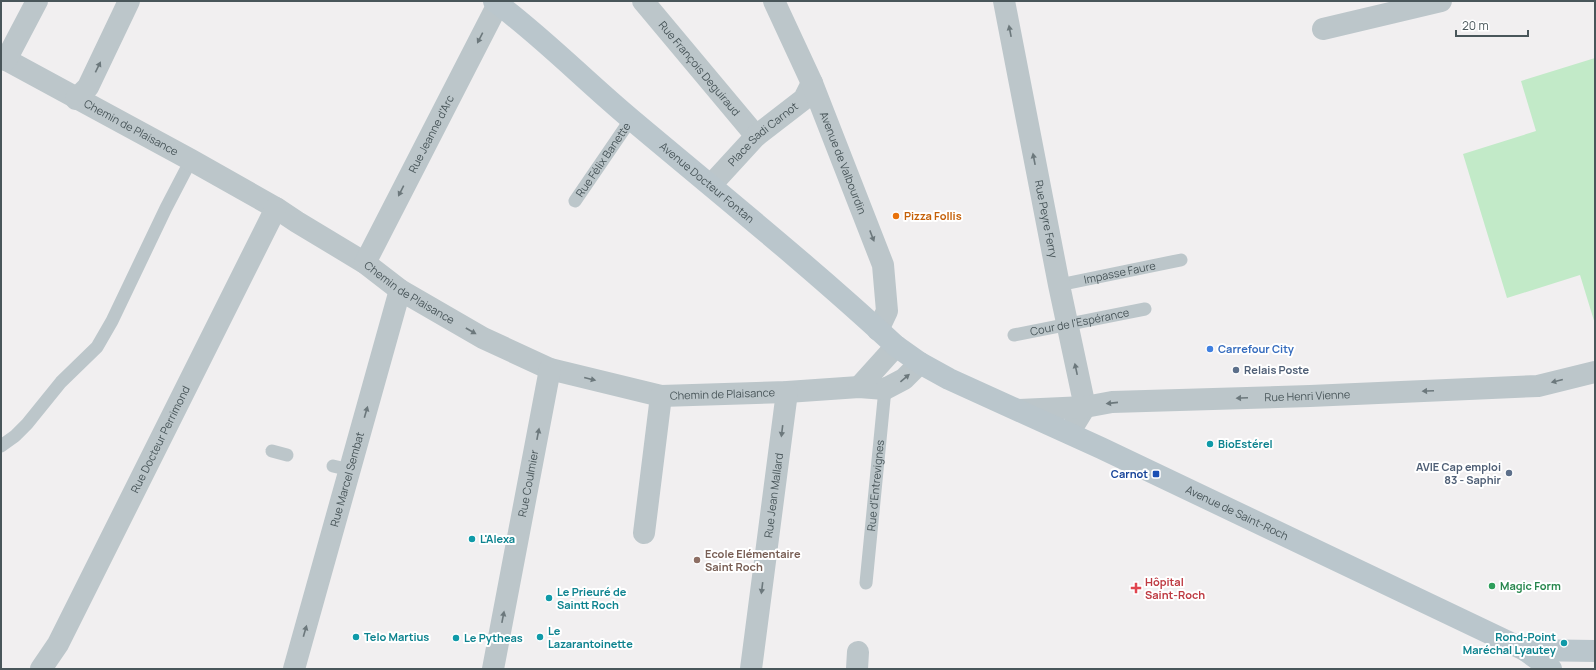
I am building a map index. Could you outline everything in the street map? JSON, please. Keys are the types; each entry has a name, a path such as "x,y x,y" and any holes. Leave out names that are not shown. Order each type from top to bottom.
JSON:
{"main road":[{"name":"Avenue Docteur Fontan","path":"496,2 631,119 712,185 896,346 920,363"},
{"name":"Avenue de Saint-Roch","path":"920,363 952,381 1069,433 1525,650 1551,669"},
{"path":"1525,650 1595,651"}],"street":[{"path":"4,59 38,1"},
{"path":"76,99 88,87 130,1"},
{"name":"Rue François Deguiraud","path":"643,1 756,136"},
{"name":"Avenue de Valbourdin","path":"774,1 812,82 883,265 887,311 878,330"},
{"name":"Rue Peyre Ferry","path":"1004,1 1084,407"},
{"path":"1323,29 1442,1"},
{"name":"Rue Jeanne d'Arc","path":"365,263 496,2"},
{"name":"Chemin de Plaisance","path":"4,59 191,160 276,208 365,263 400,290 483,338 550,369 661,396 787,392 859,387 885,389"},
{"name":"Place Sadi Carnot","path":"712,185 756,136 804,99 812,82"},
{"name":"Rue Docteur Perrimond","path":"40,669 58,644 276,208"},
{"name":"Rue Marcel Sembat","path":"294,669 342,468 400,290"},
{"path":"859,387 896,346"},
{"path":"885,389 904,379 920,363"},
{"name":"Rue Coulmier","path":"493,669 550,369"},
{"name":"Rue Henri Vienne","path":"1019,410 1084,407 1112,402 1310,396 1538,386 1595,372"},
{"name":"Rue Jean Mallard","path":"751,669 787,392"},
{"path":"644,533 661,396"},
{"path":"1069,433 1084,407"}],"lane":[{"name":"Rue Félix Banette","path":"575,201 631,119"},
{"path":"1,446 15,436 27,424 66,377 97,347 112,322 191,160"},
{"name":"Impasse Faure","path":"1059,285 1181,260"},
{"name":"Cour de l'Espérance","path":"1014,336 1145,309"},
{"name":"Rue d'Entrevignes","path":"866,583 885,389"},
{"path":"272,451 287,455"}],"green space":[{"path":"1595,58 1595,324 1580,275 1507,298 1463,154 1536,131 1521,81"}],"place":[{"name":"Pizza Follis","path":"896,216"},
{"name":"Carrefour City","path":"1210,349"},
{"name":"Relais Poste","path":"1236,370"},
{"name":"BioEstérel","path":"1210,444"},
{"name":"AVIE Cap emploi 83 - Saphir","path":"1509,473"},
{"name":"Carnot","path":"1156,474"},
{"name":"L'Alexa","path":"472,539"},
{"name":"Ecole Elémentaire Saint Roch","path":"697,560"},
{"name":"Magic Form","path":"1492,586"},
{"name":"Hôpital Saint-Roch","path":"1136,588"},
{"name":"Le Prieuré de Saintt Roch","path":"549,598"},
{"name":"Telo Martius","path":"356,637"},
{"name":"Le Lazarantoinette","path":"540,637"},
{"name":"Le Pytheas","path":"456,638"},
{"name":"Rond-Point Maréchal Lyautey","path":"1564,643"}]}
